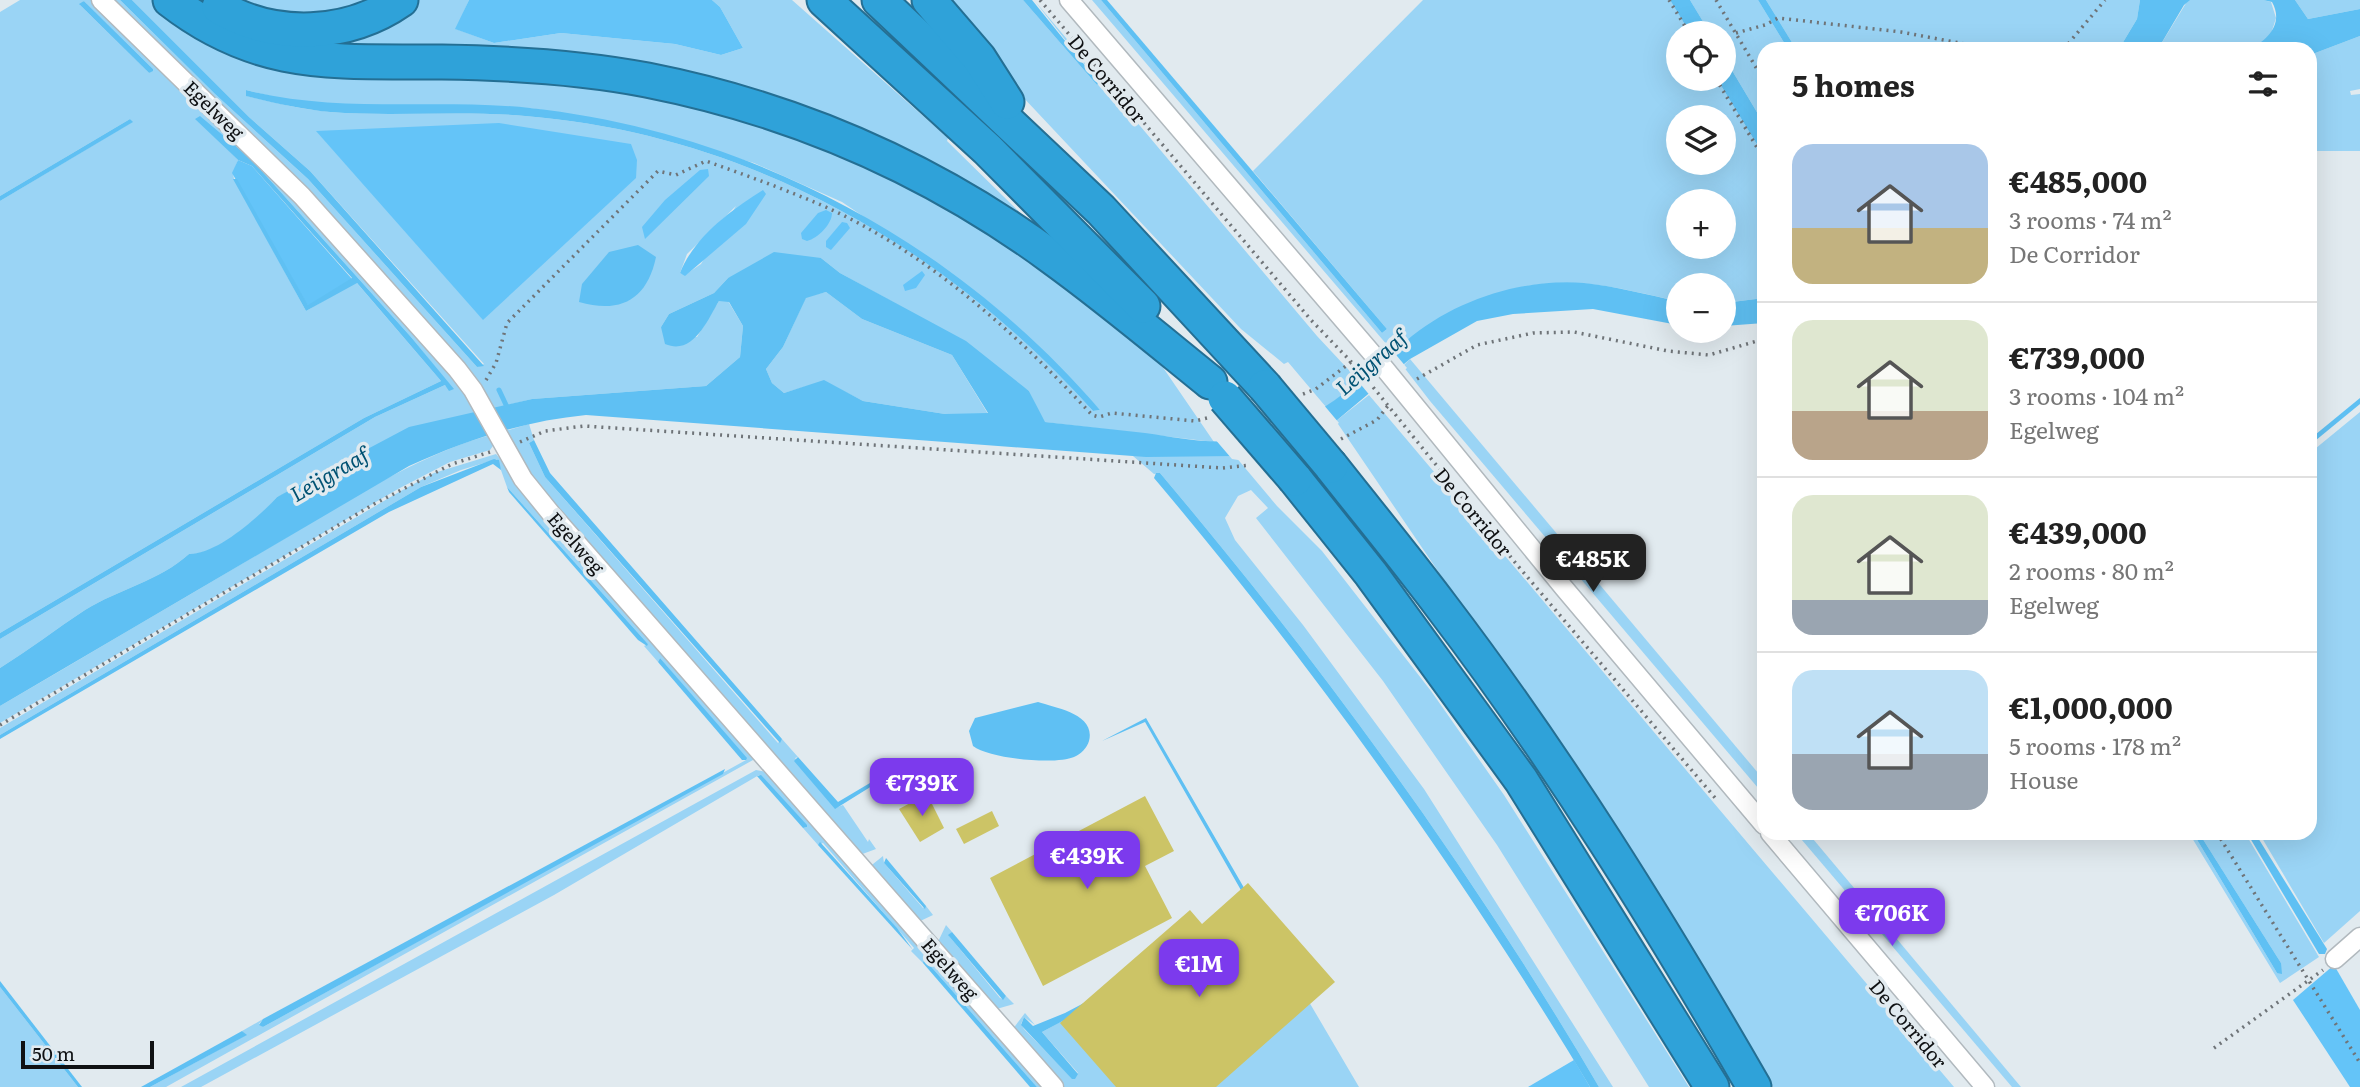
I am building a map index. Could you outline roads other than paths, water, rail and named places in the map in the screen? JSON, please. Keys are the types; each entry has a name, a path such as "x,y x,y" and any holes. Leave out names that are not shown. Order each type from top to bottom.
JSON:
{"highway":[{"path":"170,0 235,40 284,56 333,62 516,64 592,71 724,98 814,126 901,165 995,218 1074,274 1218,399 1295,479 1371,574 1521,780 1712,1087"},
{"path":"206,0 250,22 305,30 359,22 401,0"},
{"path":"824,0 997,158 1163,327 1218,399"},
{"path":"879,0 1035,145 1335,452 1554,766 1685,966 1754,1087"},
{"path":"929,0 979,58 1035,145"}],"street":[{"name":"Egelweg","path":"101,0 302,196 477,396 523,479 552,516 1054,1087"},
{"name":"De Corridor","path":"1069,0 1376,358 1757,817"},
{"name":"De Corridor","path":"1776,840 1985,1087"},
{"path":"2335,960 2360,937"}],"water":[{"path":"120,0 132,0 249,117 310,171 484,366 477,367 308,179 215,94"},
{"path":"1023,0 1032,0 1099,83 1097,85"},
{"path":"1101,0 1107,0 1387,329 1382,333"},
{"path":"1670,0 1690,0 1703,21 1683,21"},
{"path":"1758,0 1766,0 1792,42 1784,42"},
{"path":"2140,0 2190,0 2184,5 2162,42 2123,42 2137,19"},
{"path":"2263,0 2295,0 2308,19 2360,9 2360,36 2317,52 2317,42 2261,42 2275,24 2272,2"},
{"path":"84,1 153,71 149,73 79,4"},
{"path":"1736,77 1757,112 1757,145 1736,110 1736,105 1733,105 1724,91 1736,91"},
{"path":"246,90 317,102 530,108 612,121 692,142 769,170 844,205 914,247 981,295 1043,350 1100,410 1093,411 1035,352 973,298 907,250 838,209 764,174 687,147 608,127 501,114 330,112 246,96"},
{"path":"200,116 251,159 411,337 454,389 449,391 445,385 375,417 0,639 0,633 364,418 441,381 357,283 306,311 233,179 237,179 308,305 352,278 252,166 238,160 195,119"},
{"path":"130,119 133,122 0,201 0,196"},
{"path":"638,245 656,257 646,284 638,293 630,300 607,306 579,302 582,284 609,252"},
{"name":"Leijgraaf","path":"774,252 821,258 840,273 966,341 1029,391 1045,422 1215,441 1256,437 1299,421 1337,399 1406,341 1445,314 1467,303 1513,288 1561,282 1584,283 1666,298 1666,323 1593,309 1513,314 1477,321 1410,359 1336,421 1235,456 1146,457 586,415 518,427 474,440 409,466 0,706 0,668 74,617 165,571 189,554 200,553 224,542 277,497 409,427 532,399 706,386 740,357 743,326 729,302 719,301 704,327 684,345 665,344 661,327 669,314 714,293 728,278","holes":["826,292 862,319 952,355 988,413 945,414 863,401 824,380 784,393 772,383 766,369 783,347 806,298"]},
{"path":"1757,299 1757,324 1736,325 1736,302"},
{"path":"2360,398 2360,404 2317,439 2317,433"},
{"path":"534,440 550,473 782,739 780,743 545,477 529,443"},
{"path":"494,459 499,460 501,470 493,464 389,512 0,739 0,735 421,487"},
{"path":"1156,473 1160,473 1279,620 1393,771 1499,926 1599,1087 1590,1087 1490,928 1384,774 1273,624 1154,478"},
{"path":"507,487 648,644 647,646 638,640"},
{"path":"660,658 746,760 742,760 658,662"},
{"path":"1038,702 1073,714 1087,724 1089,741 1081,752 1065,759 1039,760 993,754 973,746 969,731 975,718"},
{"path":"1146,718 1258,912 1254,913 1145,722 1102,741"},
{"path":"798,757 838,802 907,761 909,763 835,809 794,761"},
{"path":"725,769 723,774 263,1027 259,1025 263,1019"},
{"path":"761,775 807,827 803,828 757,776"},
{"path":"2197,840 2203,840 2281,963 2282,974 2277,973"},
{"path":"2251,840 2259,840 2327,949 2325,954 2319,954"},
{"path":"820,842 897,928 913,950 818,845"},
{"path":"886,858 926,906 925,909 884,863"},
{"path":"1239,921 1239,927 1042,1032 1078,1074 1075,1079 1072,1079 1021,1025 1024,1017 1033,1026 1065,1013"},
{"path":"952,932 1006,996 1003,1000 948,935"},
{"path":"924,961 927,962 1037,1087 1030,1087"},
{"path":"0,981 82,1087 78,1087 0,987"},
{"path":"242,1031 247,1035 150,1087 141,1087"}],"waterway":[{"path":"499,390 508,409"}]}
